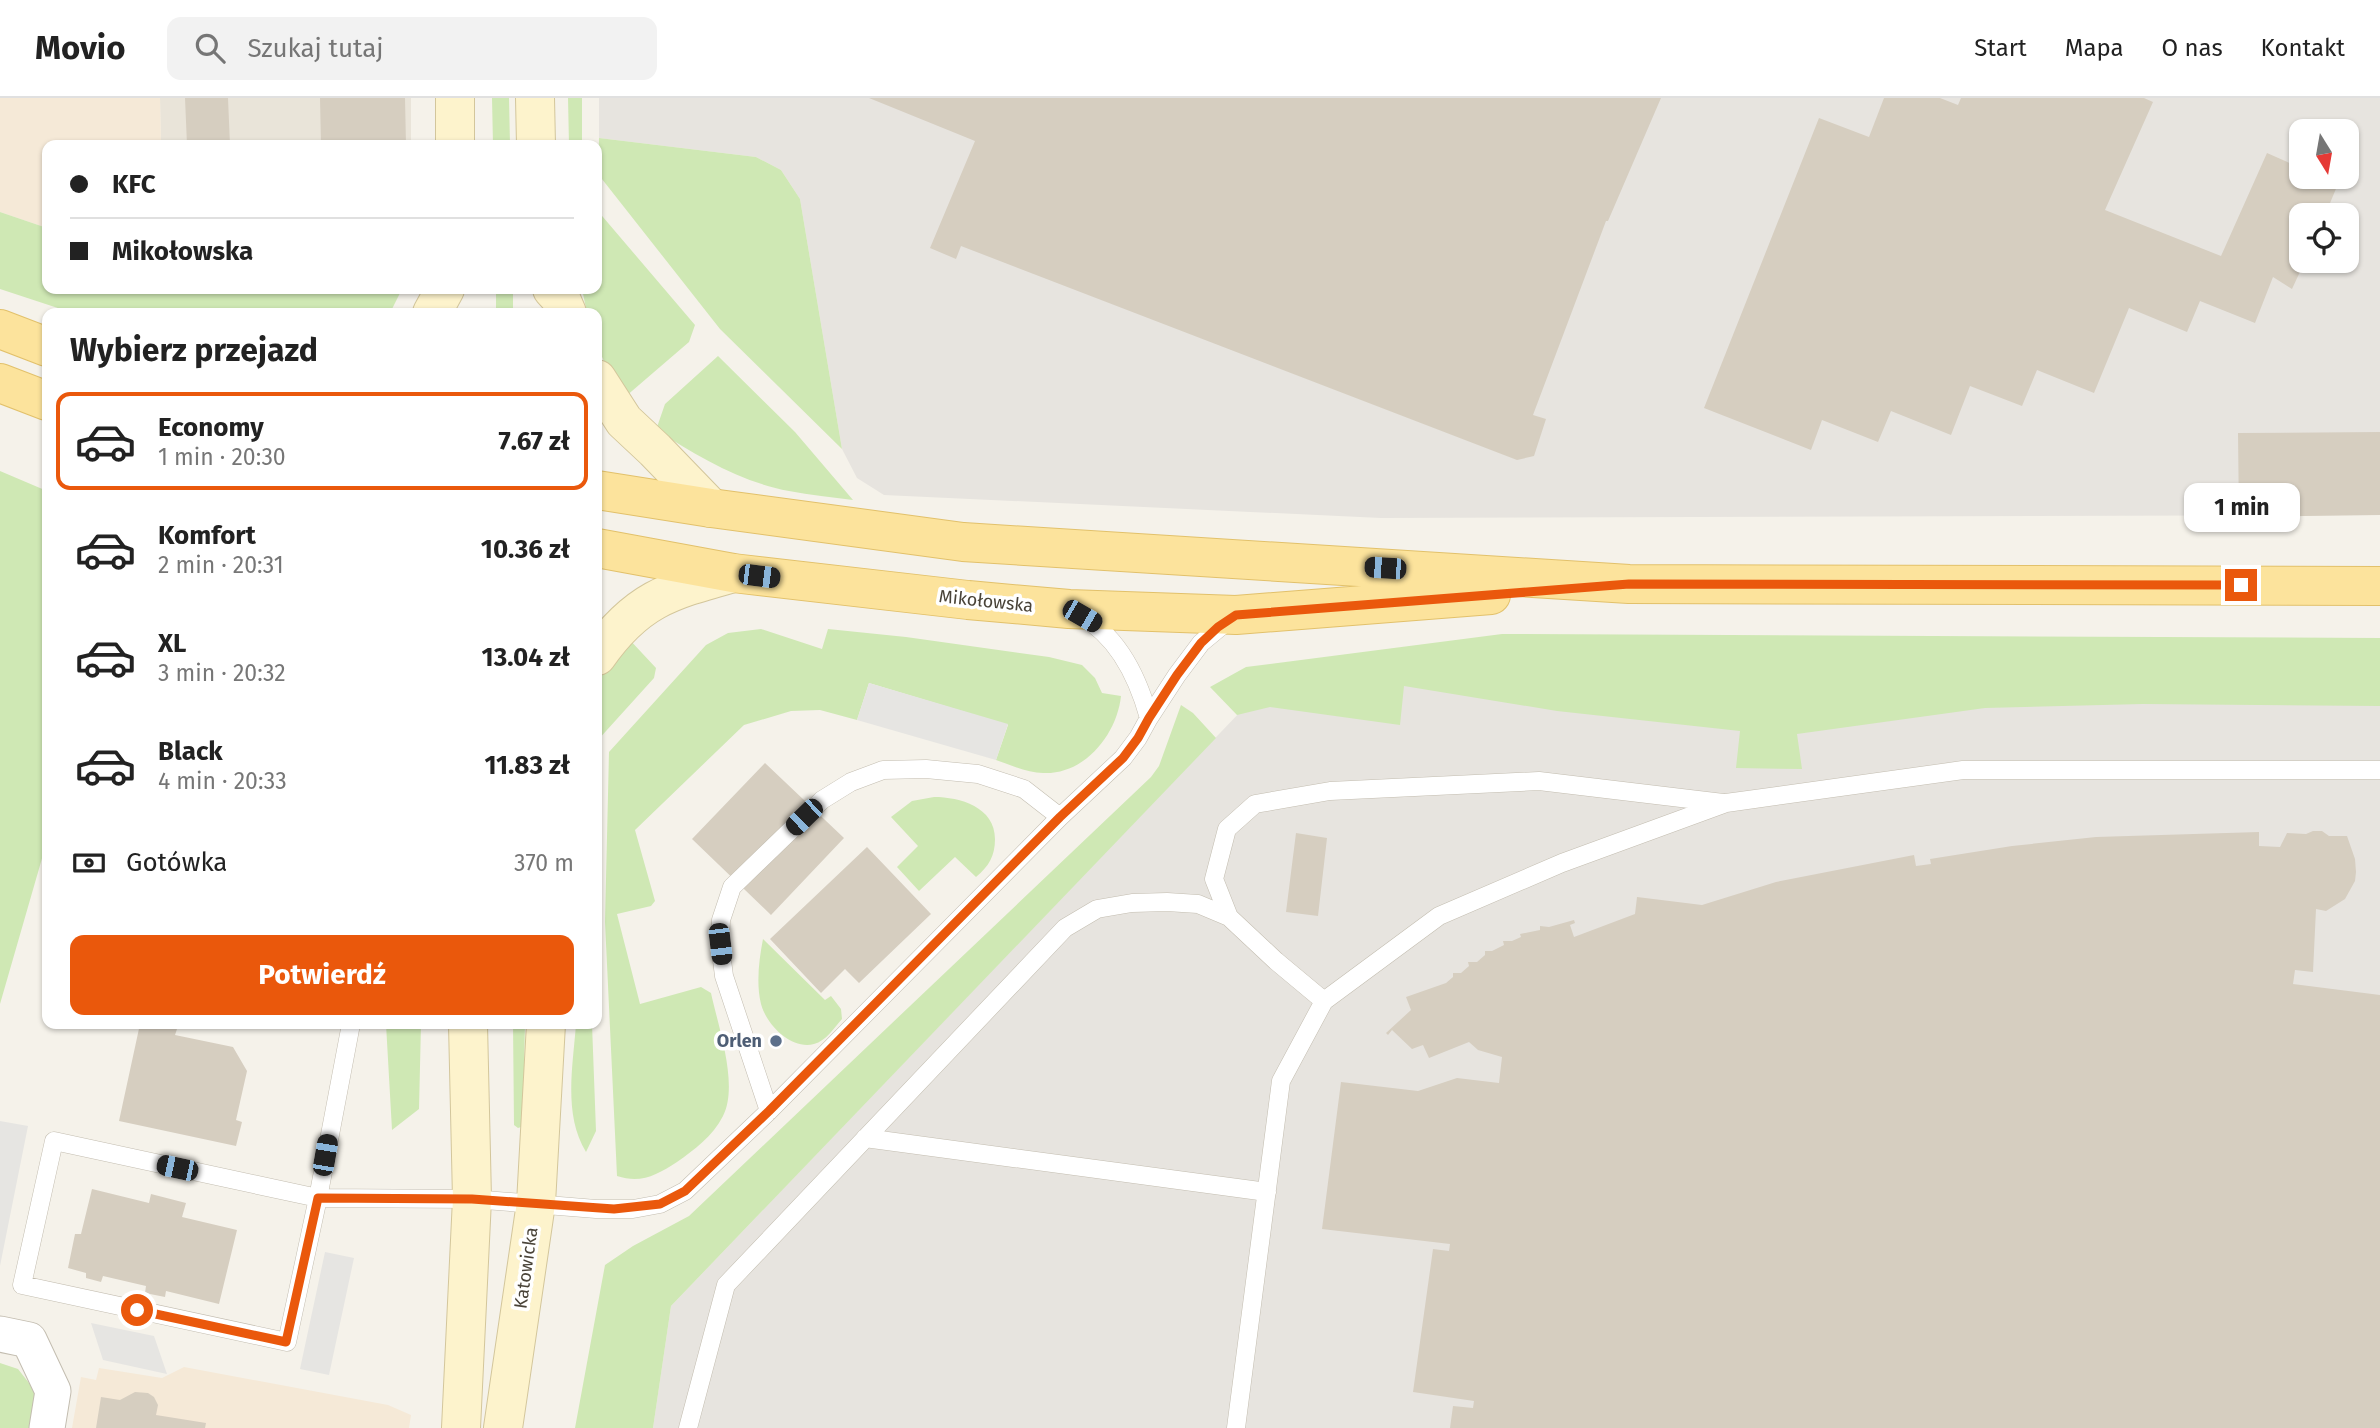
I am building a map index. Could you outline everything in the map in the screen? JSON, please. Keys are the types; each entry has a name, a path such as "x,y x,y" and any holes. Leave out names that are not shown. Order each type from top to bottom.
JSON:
{"main road":[{"path":"455,98 456,140"},
{"path":"535,98 536,140"},
{"path":"0,329 42,345"},
{"path":"0,383 42,399"},
{"path":"602,387 624,421 656,450 711,508"},
{"name":"Mikołowska","path":"602,491 963,542 1629,584 2380,586"},
{"name":"Mikołowska","path":"602,549 733,573 1069,609 1236,615 1629,584"},
{"path":"602,650 625,621 639,609 680,588 733,573"},
{"path":"461,1428 472,1199 468,1029"},
{"name":"Katowicka","path":"503,1428 536,1203 546,1029"}],"street":[{"path":"0,1334 29,1340 53,1391 47,1428"}],"lane":[{"path":"1069,609 1094,623 1122,654 1142,694 1149,718"},
{"path":"350,1029 318,1198 286,1342 22,1285 54,1141 318,1198 472,1199 596,1209 633,1209 660,1204 685,1191 769,1111 1060,817 1123,758 1201,643 1236,615"},
{"path":"769,1111 724,976 720,944 721,920 732,887 822,800 851,782 883,770 926,769 978,774 1024,789 1060,817"},
{"path":"1236,1428 1281,1081 1324,1001 1439,916 1562,863 1726,803 1963,770 2380,770"},
{"path":"1229,917 1214,879 1227,829 1255,804 1330,791 1539,781 1726,803"},
{"path":"688,1428 726,1285 1066,928 1097,909 1132,903 1198,904 1229,917 1324,1001"},
{"path":"865,1138 1267,1192"}],"shaded area":[{"path":"0,98 160,98 161,140 42,140 42,226 0,212"},
{"path":"160,98 411,98 411,140 161,140"},
{"path":"599,98 2380,98 2380,515 1381,518 884,495 857,478 842,449 800,199 781,170 756,157 599,138"},
{"path":"869,683 1008,724 996,760 857,720"},
{"path":"1266,685 2380,692 2380,1428 653,1428 671,1306"},
{"path":"0,1121 28,1126 0,1266"},
{"path":"325,1252 354,1258 329,1375 300,1369"},
{"path":"91,1323 154,1336 167,1374 103,1360"},
{"path":"184,1367 388,1405 411,1415 409,1428 72,1428 81,1377 96,1380 99,1368 162,1378"}],"green space":[{"path":"492,98 509,98 510,140 493,140"},
{"path":"568,98 582,98 582,140 569,140"},
{"path":"599,138 756,157 781,170 800,199 842,449 720,329 602,179 602,140"},
{"path":"0,212 42,226 42,294 400,294 392,308 58,308 0,289"},
{"path":"602,216 695,325 689,342 625,397 602,356 602,308 586,308 583,294 602,294"},
{"path":"496,294 513,294 513,308 496,308"},
{"path":"718,356 795,432 853,500 789,491 736,475 656,430 665,404"},
{"path":"0,471 42,489 42,858 0,1004"},
{"path":"761,629 822,649 828,629 1049,657 1082,665 1095,678 1102,693 1121,696 1106,738 1085,760 1058,772 1037,773 996,760 1008,725 869,683 857,720 820,710 791,711 744,725 635,830 655,901 651,906 617,914 640,1004 701,987 711,993 726,1055 729,1088 727,1103 723,1116 703,1142 663,1171 641,1179 617,1176 605,922 609,752 706,645 728,633"},
{"path":"1502,634 2380,638 2380,706 2143,704 1985,708 1797,734 1802,769 1736,768 1740,731 1557,711 1404,686 1400,725 1270,707 1237,715 1210,687 1246,667"},
{"path":"628,638 656,668 654,678 602,735 602,670"},
{"path":"1181,705 1193,713 1216,738 671,1306 653,1428 575,1428 605,1265 633,1246 689,1216 1151,777 1159,766"},
{"path":"934,797 965,802 983,812 993,828 994,851 988,865 976,877 955,857 919,891 897,867 918,846 891,817 912,801"},
{"path":"763,939 825,1000 831,996 841,1009 842,1019 822,1040 814,1044 797,1043 781,1034 768,1020 759,996 758,980"},
{"path":"386,1029 421,1029 419,1109 392,1130"},
{"path":"513,1029 525,1029 523,1115 521,1127 514,1125"},
{"path":"576,1029 592,1029 596,1131 586,1152 574,1122 572,1073"},
{"path":"0,1363 18,1369 40,1397 35,1428 0,1428"}],"building":[{"path":"185,98 228,98 230,140 187,140"},
{"path":"320,98 405,98 406,140 321,140"},
{"path":"869,98 1661,98 1606,221 1533,415 1546,419 1534,456 1517,460 961,246 956,259 930,248 975,141"},
{"path":"1884,98 1940,98 1958,105 1961,98 2144,98 2153,102 2105,210 2221,256 2267,153 2289,163 2289,189 2336,189 2330,203 2289,203 2289,273 2299,273 2292,289 2273,277 2255,323 2200,301 2187,332 2129,308 2094,393 2037,370 2022,406 1970,386 1951,435 1891,411 1878,442 1822,420 1811,450 1704,408 1819,118 1869,137"},
{"path":"2380,432 2380,515 2239,517 2238,433"},
{"path":"765,763 844,838 771,915 692,839"},
{"path":"2322,831 2329,836 2347,836 2355,859 2355,881 2345,899 2326,911 2316,909 2313,972 2295,970 2293,984 2380,995 2380,1428 1450,1428 1453,1406 1473,1408 1474,1401 1413,1392 1433,1249 1449,1251 1450,1244 1322,1229 1341,1082 1418,1091 1457,1078 1499,1083 1502,1057 1478,1050 1469,1042 1429,1058 1423,1045 1412,1049 1392,1030 1388,1035 1386,1033 1411,1010 1406,997 1446,983 1453,977 1453,973 1461,973 1469,966 1468,962 1477,962 1485,955 1485,951 1492,951 1504,945 1503,941 1521,937 1520,934 1540,930 1540,926 1549,927 1574,920 1575,923 1570,925 1574,937 1635,914 1637,897 1702,905 1776,882 1914,855 1916,866 1931,864 1930,859 2012,846 2096,837 2259,832 2259,846 2280,847 2287,833 2306,834"},
{"path":"1296,833 1327,838 1318,916 1286,912"},
{"path":"867,847 931,914 859,983 845,969 821,993 770,939"},
{"path":"139,1029 177,1029 175,1035 233,1047 247,1071 236,1120 242,1122 236,1146 119,1121"},
{"path":"92,1189 149,1203 151,1194 186,1203 182,1217 237,1230 219,1304 166,1291 165,1297 145,1293 146,1286 103,1276 101,1282 86,1278 86,1273 68,1268 75,1234 81,1234"},
{"path":"135,1392 148,1393 154,1397 158,1405 156,1415 206,1423 205,1428 96,1428 101,1397 120,1400"}],"place":[{"name":"Orlen","path":"776,1041"}],"route":[{"path":"137,1310 286,1342 318,1198 472,1199 596,1209 633,1209 660,1204 685,1191 769,1111 1060,817 1123,758 1201,643 1236,615 1629,584 2241,585"}]}
